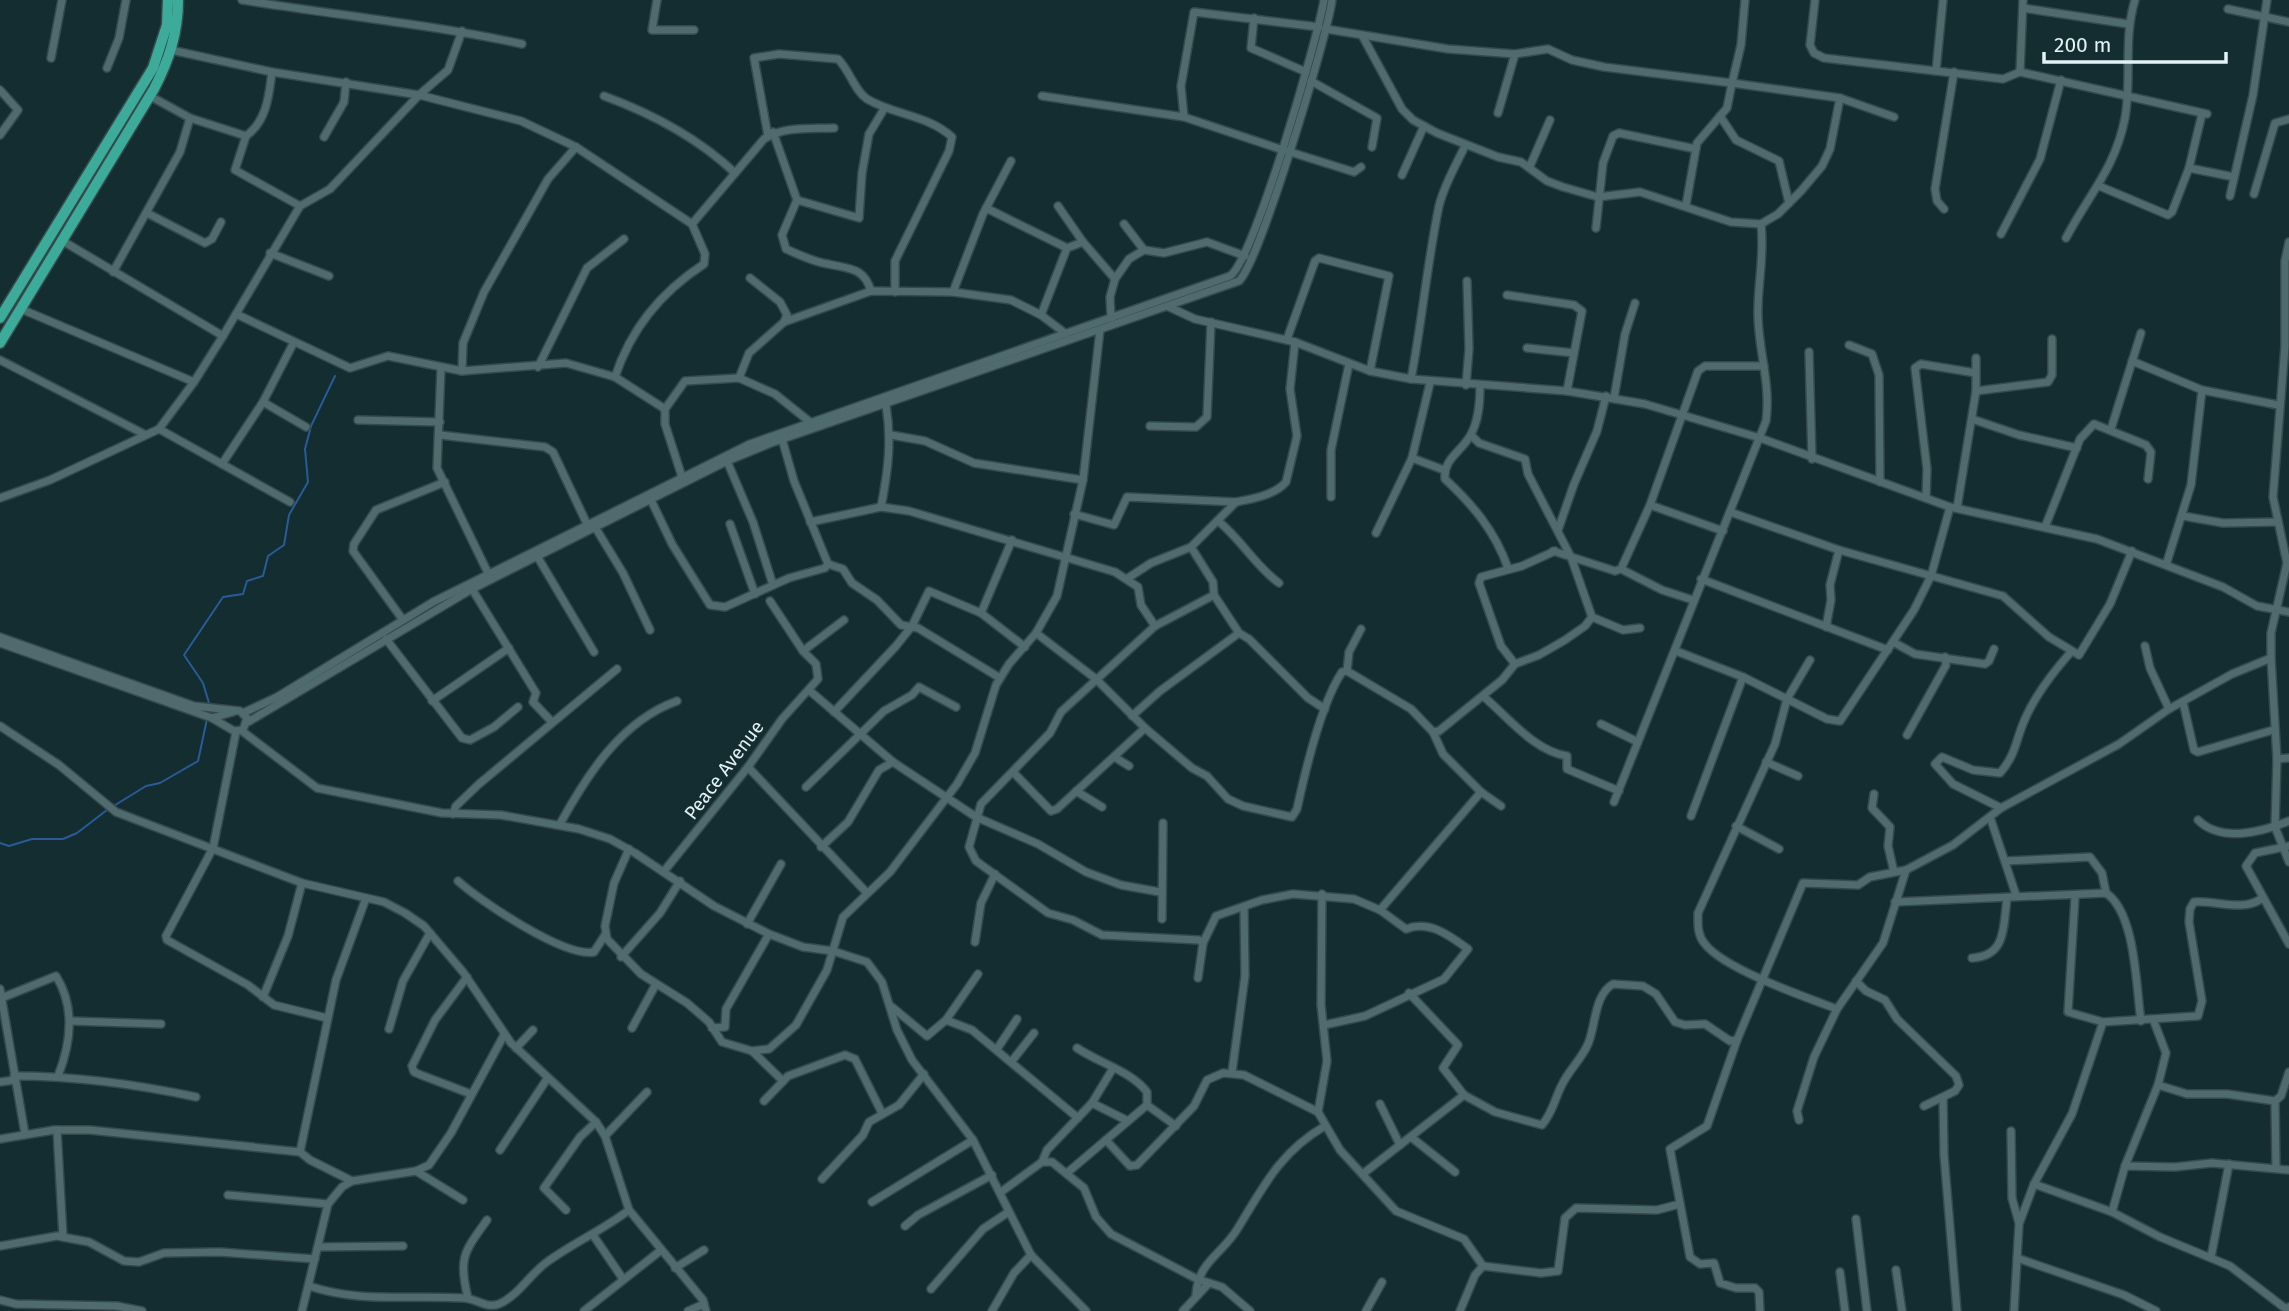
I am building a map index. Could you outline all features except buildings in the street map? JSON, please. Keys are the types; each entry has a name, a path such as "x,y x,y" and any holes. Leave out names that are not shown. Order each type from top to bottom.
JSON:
{"highway":[{"path":"0,318 153,68 167,25 168,0"},
{"path":"0,343 150,96 177,31 178,0"},
{"path":"59,223 69,229"}],"street":[{"path":"51,58 62,0"},
{"path":"107,68 119,38 126,0"},
{"path":"242,0 367,20 462,31 522,44"},
{"path":"657,0 652,30 694,30"},
{"path":"327,1018 274,1005 234,976 167,940 166,936 213,848 239,731 248,722 472,589 681,477 750,444 1230,276 1241,266 1311,81 1323,28 1324,0"},
{"path":"0,643 209,714 243,713 277,697 403,620 488,573 651,500 727,461 782,439 1230,286 1244,276 1306,72 1332,0"},
{"path":"1686,205 1693,179 1696,149 1703,132 1730,102 1741,46 1745,0"},
{"path":"1815,0 1810,44 1814,53 1824,58 2003,79 2020,72 2128,94 2204,114 2189,168 2172,212 2168,215 2099,186"},
{"path":"1936,71 1943,0"},
{"path":"2066,238 2086,200 2099,186 2114,161 2128,94 2128,24 2135,0"},
{"path":"2230,196 2253,95 2267,0"},
{"path":"2020,72 2023,4 2128,24"},
{"path":"2228,9 2289,22"},
{"path":"1184,117 1181,86 1192,15 1197,11 1323,28 1424,46 1515,54 1548,49 1573,60 1604,66 1840,98 1894,117"},
{"path":"1254,18 1251,48 1306,72"},
{"path":"0,498 50,480 159,429 194,382 300,206 330,189 419,95 448,70 462,31"},
{"path":"1363,37 1402,108 1424,126 1465,146 1530,166 1547,181 1598,197 1640,192 1686,205 1719,220 1761,224 1778,214 1789,203 1822,166 1830,149 1840,98"},
{"path":"171,50 272,72 419,95 522,121 576,148 692,224 705,254 704,264 667,290 626,345 615,377"},
{"path":"871,291 863,275 851,267 827,264 786,249 782,235 797,200 771,134 754,58 779,54 838,60 853,77 859,92 884,108 937,126 952,136 953,142 895,261 895,292"},
{"path":"1498,113 1515,54"},
{"path":"272,72 268,103 256,129 246,136 235,170 300,206"},
{"path":"1944,209 1937,201 1935,189 1954,72"},
{"path":"2001,234 2040,159 2061,80"},
{"path":"1311,81 1377,118 1372,147"},
{"path":"324,138 344,102 346,82"},
{"path":"0,90 18,110 0,135"},
{"path":"150,96 190,118 246,136"},
{"path":"604,96 634,107 689,135 710,149 735,173"},
{"path":"1042,96 1184,117 1353,172 1361,167"},
{"path":"797,200 859,218 862,173 869,134 884,108"},
{"path":"1720,116 1736,140 1779,161 1789,203"},
{"path":"113,272 180,152 190,118"},
{"path":"2254,194 2275,123 2289,119"},
{"path":"1530,166 1550,120"},
{"path":"1402,175 1424,126"},
{"path":"692,224 771,134 834,128"},
{"path":"1596,228 1603,163 1616,134 1696,149"},
{"path":"1411,379 1419,340 1425,277 1439,206 1465,146"},
{"path":"462,371 466,332 489,282 548,179 576,148"},
{"path":"953,292 986,208 1011,161"},
{"path":"2189,168 2234,177"},
{"path":"1058,206 1083,242 1115,279"},
{"path":"986,208 1067,248 1083,242"},
{"path":"147,213 205,243 212,239 221,222"},
{"path":"1124,224 1144,250"},
{"path":"1614,802 1676,651 1701,579 1760,438 1769,396 1758,321 1758,292 1765,253 1761,224"},
{"path":"538,367 587,268 624,239"},
{"path":"61,240 223,336"},
{"path":"1111,318 1110,297 1115,279 1129,259 1144,250 1164,253 1207,242 1245,256"},
{"path":"2289,242 2285,261 2287,309 2273,497 2278,522 2287,544 2287,563 2271,633 2273,730 2277,759 2275,827 2286,847 2289,862"},
{"path":"1041,315 1067,248"},
{"path":"270,253 329,276"},
{"path":"1074,514 1114,525 1127,498 1236,502 1253,499 1281,488 1286,482 1297,436 1290,388 1291,340 1315,261 1319,258 1389,276 1370,371"},
{"path":"750,278 780,302 787,315 784,322"},
{"path":"1466,384 1469,349 1467,281"},
{"path":"739,377 749,353 784,322 871,291 953,292 1000,296 1041,315 1066,334"},
{"path":"1507,295 1574,305 1582,311 1567,391"},
{"path":"1558,530 1610,397 1634,303"},
{"path":"1169,307 1195,319 1291,340 1370,371 1430,383 1567,391 1610,397 1682,414 1760,438 1812,459 1954,508 2045,527 2132,551 2223,587 2257,606 2289,612"},
{"path":"21,309 194,382"},
{"path":"236,314 350,368 388,356 462,371 566,363 615,377 665,409"},
{"path":"1150,426 1196,426 1207,417 1211,322"},
{"path":"605,935 621,957 656,984 677,994 728,1045 751,1051 769,1049 796,1025 827,970 843,917 890,872 943,798 957,784 975,753 1000,678 1036,633 1057,596 1083,480 1100,330"},
{"path":"2111,429 2141,333"},
{"path":"1976,391 2049,382 2052,375 2052,339"},
{"path":"222,464 263,402 294,342"},
{"path":"1849,345 1872,354 1879,375 1880,482"},
{"path":"1527,348 1574,353"},
{"path":"1809,352 1812,459"},
{"path":"1676,651 1743,677 1827,719 1840,721 1888,650 1931,576 1954,508 1972,419 1976,391 1976,358"},
{"path":"0,360 144,434"},
{"path":"2133,361 2202,390 2278,405"},
{"path":"1331,497 1331,450 1349,363"},
{"path":"1926,498 1927,469 1915,368 1921,364 1976,373"},
{"path":"1621,569 1650,505 1701,367 1764,366"},
{"path":"441,368 437,468 488,573"},
{"path":"681,477 665,424 665,409 685,381 739,377 775,394 810,422"},
{"path":"1376,533 1412,458 1430,383"},
{"path":"1480,385 1479,404 1471,435 1444,470 1445,479 1474,506 1501,547 1508,568"},
{"path":"2166,565 2191,485 2202,390"},
{"path":"263,402 306,427"},
{"path":"881,507 890,466 891,435 886,405"},
{"path":"1972,419 2019,435 2077,448"},
{"path":"358,420 440,422"},
{"path":"2045,527 2077,448 2087,429 2095,424 2146,445 2151,452 2148,479"},
{"path":"159,429 190,449 290,502"},
{"path":"440,435 545,447 553,452 591,525 623,573 650,630"},
{"path":"891,435 925,441 974,463 1083,480"},
{"path":"1471,435 1479,443 1525,459 1528,474 1571,558 1591,617 1623,630 1640,628"},
{"path":"782,439 794,481 828,564 843,569 852,583 877,600 901,625 912,626 955,648 1000,678"},
{"path":"1412,458 1444,470"},
{"path":"727,461 753,522 773,585"},
{"path":"403,620 353,551 354,544 376,510 445,482"},
{"path":"651,500 672,544 710,605 724,607 789,578 816,572 828,564"},
{"path":"1128,578 1151,563 1191,547 1236,502"},
{"path":"1650,505 1723,531"},
{"path":"810,522 881,507 909,511 1012,540 1128,578 1138,587 1140,606 1155,626"},
{"path":"1730,512 1839,550 2003,596 2071,652 2079,655 2110,604 2132,551"},
{"path":"2183,516 2224,523 2278,522"},
{"path":"1218,521 1234,534 1269,576 1279,583"},
{"path":"730,524 755,594"},
{"path":"981,613 1012,540"},
{"path":"1515,664 1501,646 1479,583 1481,577 1522,566 1565,546"},
{"path":"1191,547 1213,582 1214,595 1239,633 1250,639 1308,698 1325,709"},
{"path":"1826,626 1831,600 1830,585 1839,550"},
{"path":"1553,551 1615,571 1621,569 1662,590 1693,600"},
{"path":"537,556 594,652"},
{"path":"1701,579 1888,650"},
{"path":"472,589 536,693 533,702 552,722"},
{"path":"834,712 875,671 912,626 929,591 981,613 1025,647"},
{"path":"1203,943 1193,939 1102,935 1073,919 1048,913 970,855 976,817 989,794 1050,733 1060,712 1155,626 1214,595"},
{"path":"770,601 818,670 818,679 810,691 893,762 943,798 976,817 1038,844 1086,872 1121,884 1160,892"},
{"path":"1433,732 1439,731 1483,696 1515,664 1539,655 1565,640 1585,626 1591,617"},
{"path":"803,651 844,620"},
{"path":"1347,671 1349,652 1361,629"},
{"path":"1036,633 1096,680 1145,728 1192,768 1207,776 1228,799 1243,806 1292,817 1295,815 1325,709 1342,672 1347,671 1411,709 1433,732 1443,754 1481,792 1501,806"},
{"path":"1132,716 1160,691 1239,633"},
{"path":"0,637 209,714 239,731 317,788 453,814 501,815 560,824 610,839 665,870 714,906 747,924 803,947 859,958 873,967 891,1007 897,1030 924,1074 973,1140 1001,1192 1007,1213 1031,1255 1086,1311"},
{"path":"386,639 458,734 470,740 494,727 518,707"},
{"path":"1893,642 1914,654 1985,664 1994,649"},
{"path":"2146,646 2150,668 2169,709"},
{"path":"432,701 509,648"},
{"path":"2001,808 1953,784 1935,764 1942,757 1973,770 2000,773 2017,749 2023,724 2039,695 2053,672 2071,652"},
{"path":"1907,735 1946,664 1945,657"},
{"path":"1760,1311 1759,1292 1755,1288 1736,1288 1720,1283 1714,1263 1700,1264 1690,1258 1670,1149 1700,1133 1707,1126 1737,1040 1803,883 1858,885 1870,877 1906,870 1953,845 2001,808 2119,744 2169,709 2271,658"},
{"path":"1810,660 1787,699 1775,744 1698,913 1698,932 1705,944 1728,964 1837,1009"},
{"path":"453,814 456,806 479,784 617,669"},
{"path":"1691,816 1743,677"},
{"path":"806,787 884,711 921,686 956,707"},
{"name":"Peace Avenue","path":"665,870 748,767 782,719 810,691"},
{"path":"1483,696 1520,730 1554,754 1567,756 1567,769 1619,791"},
{"path":"560,824 608,751 649,715 677,701"},
{"path":"2183,702 2194,750 2198,752 2273,730"},
{"path":"243,713 248,722"},
{"path":"1601,724 1638,742"},
{"path":"0,726 59,765 116,812 302,883 366,898 405,913 430,933 467,977 504,1035 547,1079 596,1122 605,1136 629,1210 705,1307 688,1311"},
{"path":"1013,772 1051,811 1058,809 1116,758 1145,728"},
{"path":"1116,758 1129,766"},
{"path":"2277,759 2289,758"},
{"path":"821,847 848,822 878,770 893,762"},
{"path":"1766,762 1798,776"},
{"path":"748,767 867,893"},
{"path":"1076,791 1102,807"},
{"path":"1380,910 1481,792"},
{"path":"1874,794 1872,808 1890,827 1888,846 1894,873"},
{"path":"1990,817 2016,895"},
{"path":"2198,820 2223,834 2275,827 2289,821"},
{"path":"1162,919 1160,892 1163,823"},
{"path":"1736,826 1779,849"},
{"path":"2286,847 2255,853 2247,861 2248,874 2262,899 2287,932 2289,944"},
{"path":"458,881 485,904 540,936 585,953 594,953 605,935 614,883 629,849"},
{"path":"2005,862 2090,857 2102,873 2106,893 2119,908 2131,942 2141,1021"},
{"path":"747,924 781,864"},
{"path":"1799,1120 1797,1111 1814,1057 1837,1009 1883,943 1906,870"},
{"path":"975,942 981,903 995,874"},
{"path":"621,957 660,913 680,881"},
{"path":"263,997 288,936 302,883"},
{"path":"1895,902 2007,898 2016,895 2075,897 2106,893"},
{"path":"1198,978 1203,943 1216,916 1230,909 1293,894 1322,894 1354,899 1380,910 1406,929 1424,925 1451,937 1468,949 1444,979 1409,993 1365,1016 1324,1026"},
{"path":"1322,894 1327,1061 1318,1112 1340,1150 1364,1173 1396,1211 1464,1240 1483,1266 1553,1274 1561,1265 1565,1219 1569,1211 1576,1208 1657,1210 1680,1204"},
{"path":"2075,897 2068,1012 2103,1021 2141,1021 2168,1015 2191,1018 2198,1016 2201,1009 2189,922 2190,909 2194,902 2241,905 2254,904 2262,899"},
{"path":"300,1152 336,980 366,898"},
{"path":"1972,958 1987,957 1995,950 2001,937 2007,898"},
{"path":"1232,1072 1245,976 1244,907"},
{"path":"389,1030 403,981 430,933"},
{"path":"712,1028 725,1027 726,1009 769,934"},
{"path":"891,1007 927,1035 946,1020 978,974"},
{"path":"25,1134 2,993 56,976 71,1021 67,1053 58,1076"},
{"path":"467,977 435,1020 412,1066 414,1072 471,1094"},
{"path":"1856,982 1866,991 1885,1000 1897,1019 1956,1076 1959,1085 1943,1098 1924,1106"},
{"path":"632,1028 656,984"},
{"path":"1409,993 1458,1045 1443,1068 1464,1095 1495,1112 1542,1125 1554,1109 1562,1084 1588,1044 1597,1009 1606,990 1613,984 1643,986 1656,994 1675,1022 1705,1024 1730,1041 1737,1040"},
{"path":"2112,1212 2125,1166 2158,1085 2166,1053 2153,1018"},
{"path":"997,1049 1017,1019"},
{"path":"946,1020 972,1030 1078,1118"},
{"path":"71,1021 161,1024"},
{"path":"2014,1311 2019,1224 2034,1184 2072,1114 2103,1021"},
{"path":"516,1048 533,1030"},
{"path":"1012,1061 1034,1032"},
{"path":"302,1311 328,1204 342,1187 352,1181 416,1171 429,1165 504,1035"},
{"path":"1077,1048 1112,1070 1139,1082 1149,1103 1176,1126"},
{"path":"751,1051 783,1081"},
{"path":"764,1101 783,1081 845,1055 855,1059 882,1113"},
{"path":"1001,1192 1045,1159 1092,1103 1112,1070"},
{"path":"1105,1140 1133,1166 1194,1106 1207,1080 1223,1073 1232,1072 1318,1112"},
{"path":"2158,1085 2186,1094 2227,1094 2275,1101 2281,1096 2289,1072"},
{"path":"822,1179 863,1135 869,1122 899,1105 924,1074"},
{"path":"0,1082 15,1078 58,1076 137,1084 196,1097"},
{"path":"499,1150 547,1079"},
{"path":"605,1136 648,1092"},
{"path":"1364,1173 1464,1095"},
{"path":"1943,1098 1953,1293 1957,1311"},
{"path":"2275,1101 2276,1168"},
{"path":"1092,1103 1126,1120"},
{"path":"1067,1173 1149,1103"},
{"path":"1380,1104 1400,1145"},
{"path":"566,1210 544,1188 580,1137 596,1122"},
{"path":"1196,1295 1197,1279 1237,1230 1260,1187 1295,1147 1325,1126"},
{"path":"57,1130 63,1237"},
{"path":"0,1139 57,1130 90,1130 300,1152 310,1160 352,1181"},
{"path":"2011,1131 2012,1198 2019,1224"},
{"path":"1410,1137 1455,1172"},
{"path":"872,1202 973,1140"},
{"path":"1045,1159 1084,1188 1096,1217 1111,1234 1197,1279 1222,1287 1250,1311"},
{"path":"2125,1166 2230,1164 2289,1170"},
{"path":"2211,1257 2230,1164"},
{"path":"416,1171 463,1200"},
{"path":"905,1226 918,1215 992,1175"},
{"path":"2034,1184 2112,1212 2160,1237 2211,1257 2247,1276 2287,1309"},
{"path":"228,1195 328,1204"},
{"path":"309,1286 327,1293 369,1298 468,1298 489,1306 497,1305 517,1292 547,1262 629,1210"},
{"path":"931,1289 983,1229 1007,1213"},
{"path":"1856,1219 1867,1311"},
{"path":"468,1298 462,1260 487,1220"},
{"path":"593,1235 623,1279"},
{"path":"0,1246 63,1237 89,1242 124,1261 139,1262 164,1253 220,1251 315,1259"},
{"path":"318,1247 403,1246"},
{"path":"675,1268 704,1250"},
{"path":"583,1311 660,1251"},
{"path":"992,1311 1014,1273 1031,1255"},
{"path":"2017,1258 2124,1296 2156,1311"},
{"path":"1460,1311 1475,1275 1483,1266"},
{"path":"1896,1270 1902,1311"},
{"path":"1840,1272 1845,1311"},
{"path":"1366,1311 1382,1282"},
{"path":"1183,1311 1209,1283"},
{"path":"0,1300 16,1304 117,1306 142,1311"}],"waterway":[{"path":"209,703 203,683 184,655 223,597 243,594 247,581 263,576 268,556 284,545 289,515 308,482 305,449 311,426 335,376"},
{"path":"112,807 146,786 160,783 198,761 207,719"},
{"path":"0,843 9,846 32,839 63,839 77,833 107,810"}]}
